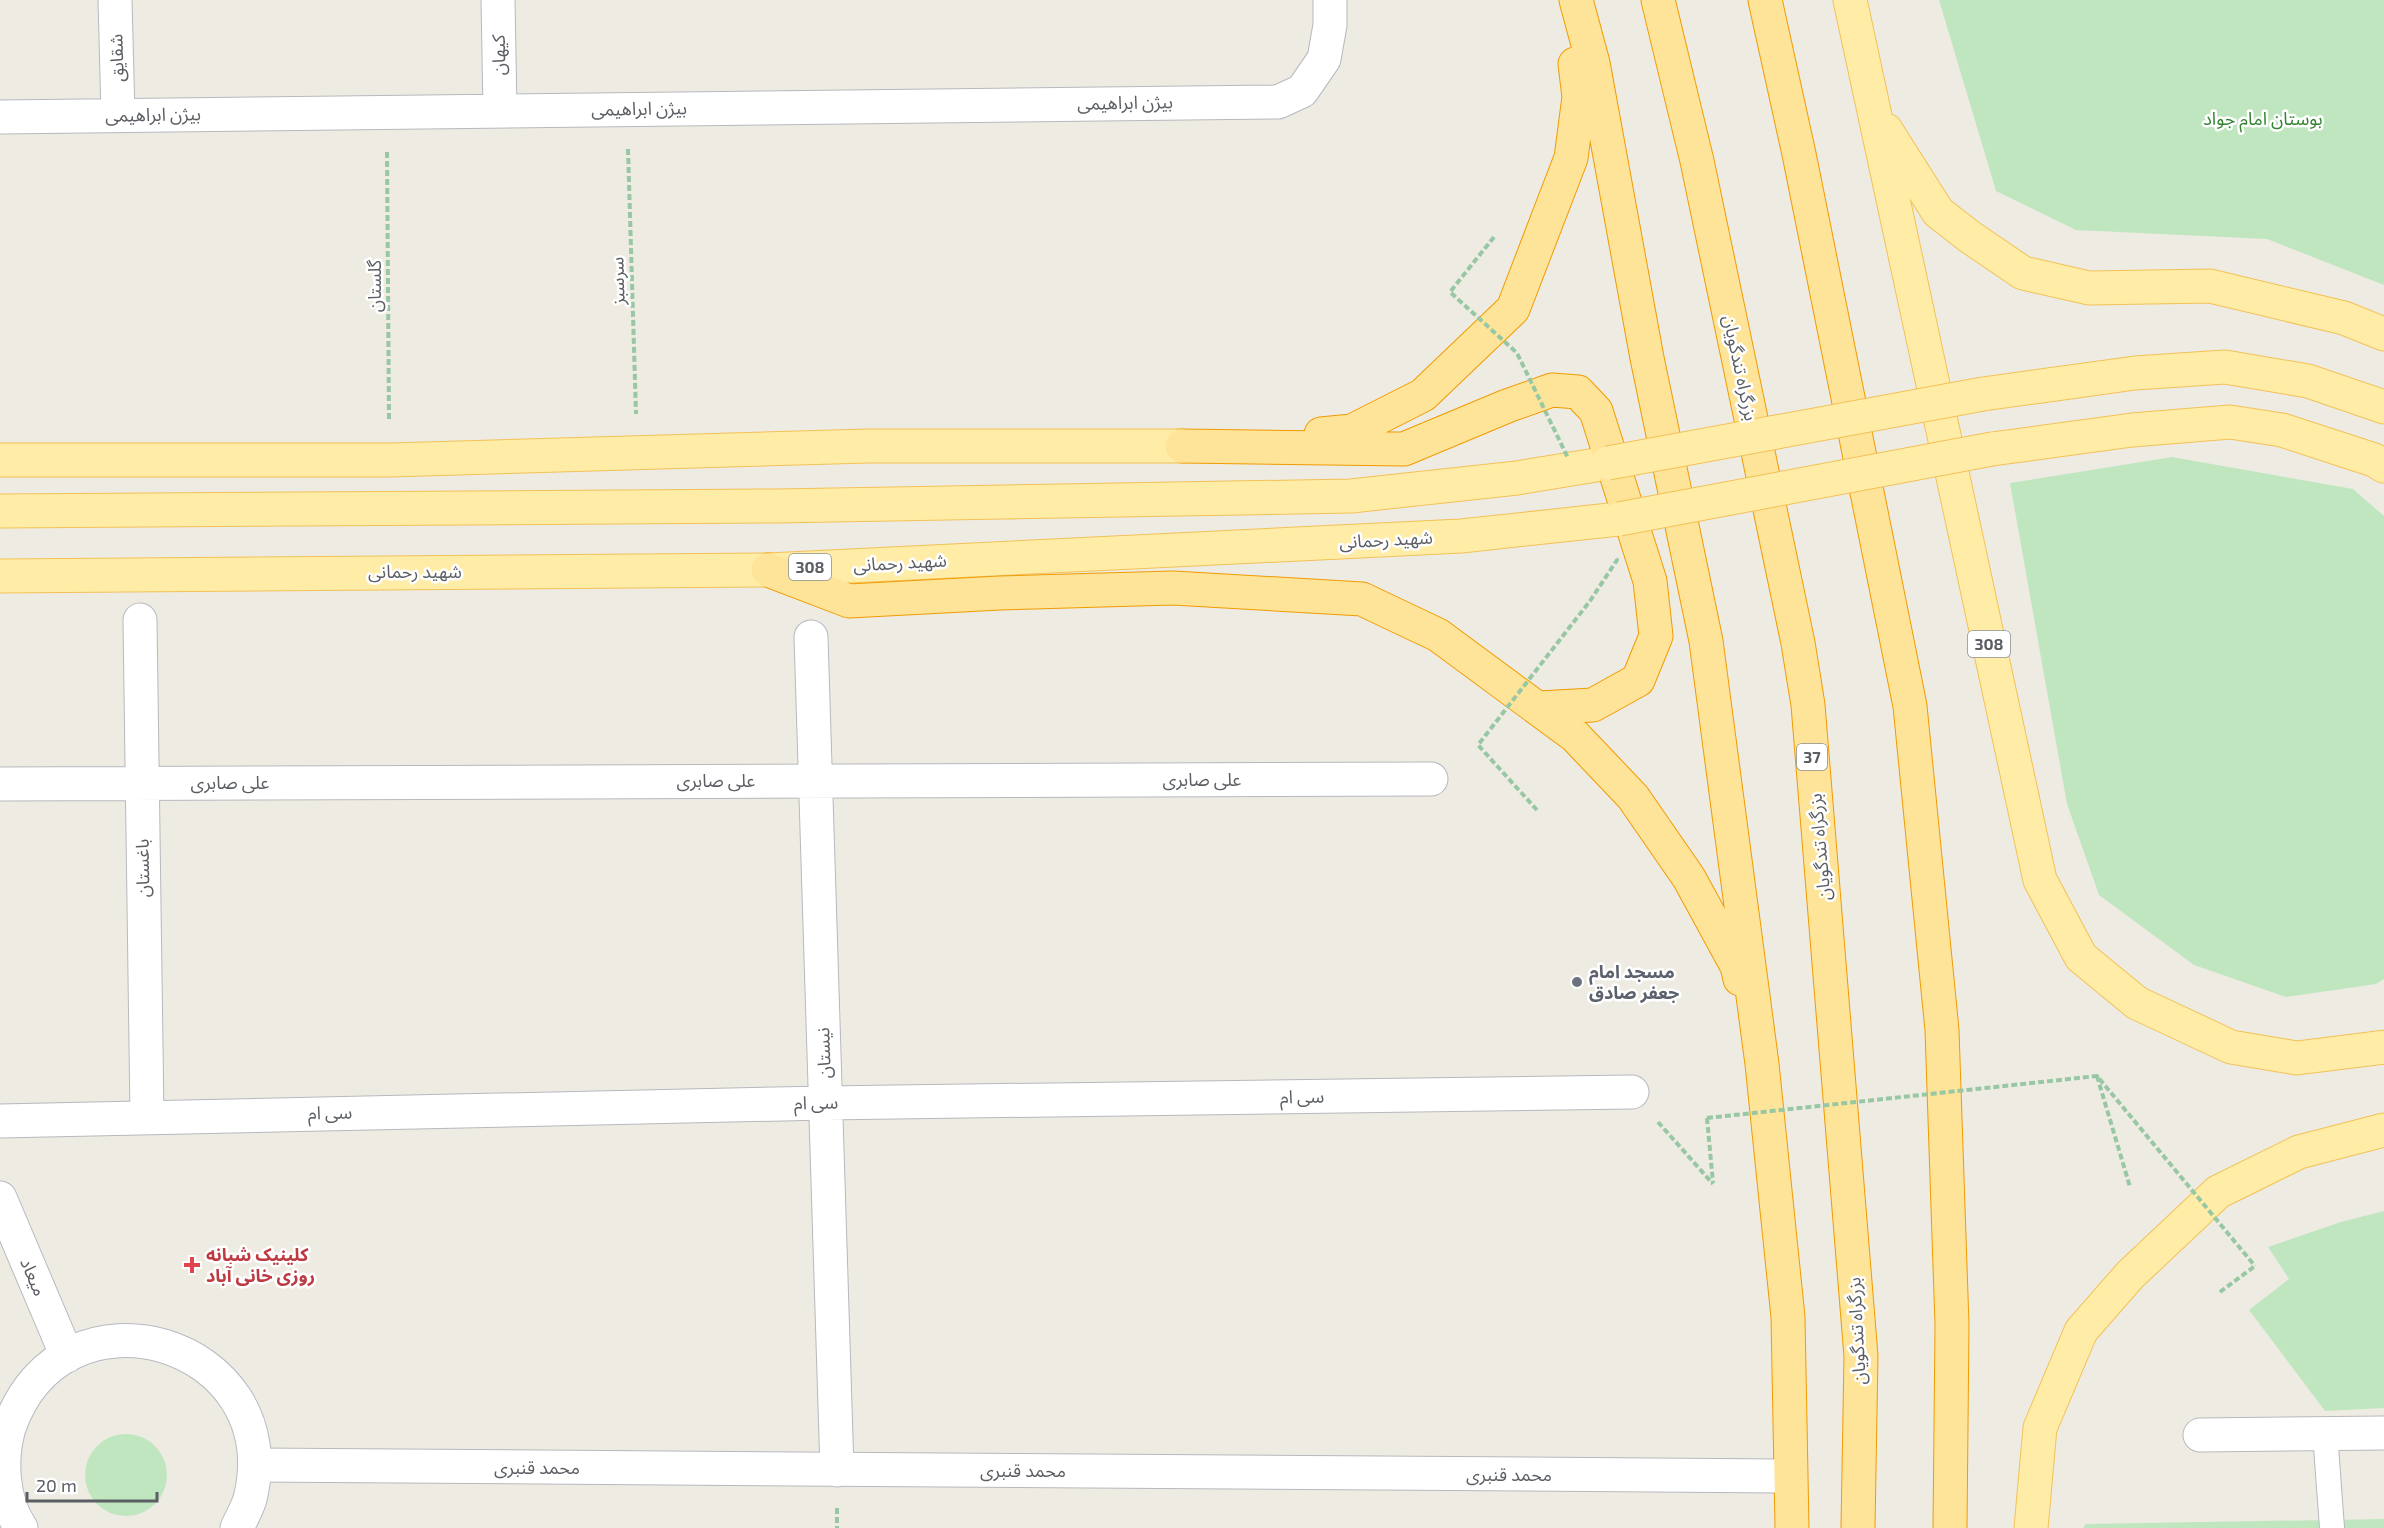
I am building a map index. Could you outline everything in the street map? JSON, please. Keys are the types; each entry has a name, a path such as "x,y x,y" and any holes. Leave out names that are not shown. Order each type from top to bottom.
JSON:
{"highway":[{"path":"1182,446 1352,431 1423,395 1513,309 1571,158 1579,97 1567,0"},
{"path":"1576,0 1593,63 1647,358 1706,641 1762,1064 1788,1317 1792,1528"},
{"name":"بزرگراه تندگویان","path":"1658,0 1697,161 1798,643 1808,705 1860,1356 1858,1528"},
{"path":"1765,0 1799,154 1910,706 1942,1030 1952,1325 1950,1528"},
{"path":"1182,446 1404,449 1507,406 1552,390 1578,392 1596,411 1600,422 1650,581 1656,636 1638,680 1593,705 1539,708"},
{"path":"768,570 849,601 1000,593 1173,588 1362,599 1438,635 1575,736 1633,797 1689,878 1737,966 1762,1064"}],"main road":[{"name":"308","path":"1850,0 2040,880 2081,957 2137,1003 2231,1047 2297,1058 2384,1047"},
{"path":"1874,110 1938,212 2023,273 2088,288 2210,286 2344,318 2384,334"},
{"path":"0,511 777,506 1351,496 1517,478 1983,394 2135,373 2224,367 2308,381 2384,407"},
{"name":"308","path":"1616,534 1992,449 2132,430 2230,422 2282,430 2374,460 2384,466"},
{"path":"0,460 390,460 868,446 1182,446"},
{"name":"شهید رحمانی","path":"0,576 768,570 1461,536 1616,534"},
{"path":"2031,1528 2040,1428 2081,1331 2130,1275 2218,1192 2299,1152 2369,1133 2384,1122"}],"street":[{"name":"شقایق","path":"115,0 118,116"},
{"name":"کیهان","path":"498,0 500,110"},
{"name":"بیژن ابراهیمی","path":"0,117 1278,102 1302,91 1324,59 1330,25 1330,0"},
{"name":"باغستان","path":"140,620 147,1117"},
{"name":"نیستان","path":"811,637 837,1470"},
{"name":"علی صابری","path":"0,783 1431,779"},
{"name":"سی ام","path":"0,1121 825,1103 1632,1092"},
{"name":"میعاد","path":"0,1198 67,1356"},
{"path":"21,1528 14,1518 2,1480 4,1443 16,1408 38,1378 67,1356 101,1342 138,1340 175,1348 200,1362 208,1367 234,1395 249,1428 255,1465 249,1500 237,1528"},
{"path":"2200,1435 2384,1433"},
{"name":"محمد قنبری","path":"255,1465 1790,1476"}],"lane":[{"path":"2325,1433 2332,1528"}],"path":[{"name":"سرسبز","path":"627,109 637,452"},
{"name":"گلستان","path":"387,112 390,460"},
{"path":"1494,237 1450,291 1517,353 1572,467"},
{"path":"1538,810 1478,745 1590,601 1617,560 1616,534"},
{"path":"1632,1092 1713,1184 1707,1118 2097,1076"},
{"path":"2097,1076 2130,1187"},
{"path":"2097,1076 2255,1266 2220,1292"}],"green space":[{"name":"بوستان امام جواد","path":"1939,0 2384,0 2384,285 2267,239 2076,230 1996,191"},
{"path":"2172,457 2353,489 2384,516 2384,979 2376,984 2286,997 2194,965 2099,895 2067,804 2010,483"},
{"path":"2384,1211 2384,1408 2325,1411 2249,1310 2289,1279 2268,1247 2341,1222"},
{"path":"118,1434 134,1434 149,1441 160,1452 167,1467 164,1491 155,1504 134,1516 118,1516 103,1509 92,1498 85,1483 85,1467 92,1452 103,1441"},
{"path":"2384,1519 2384,1528 2083,1528 2086,1524"}],"place":[{"name":"مسجد امام جعفر صادق","path":"1577,982"},
{"name":"کلینیک شبانه روزی خانی آباد","path":"192,1265"}]}
